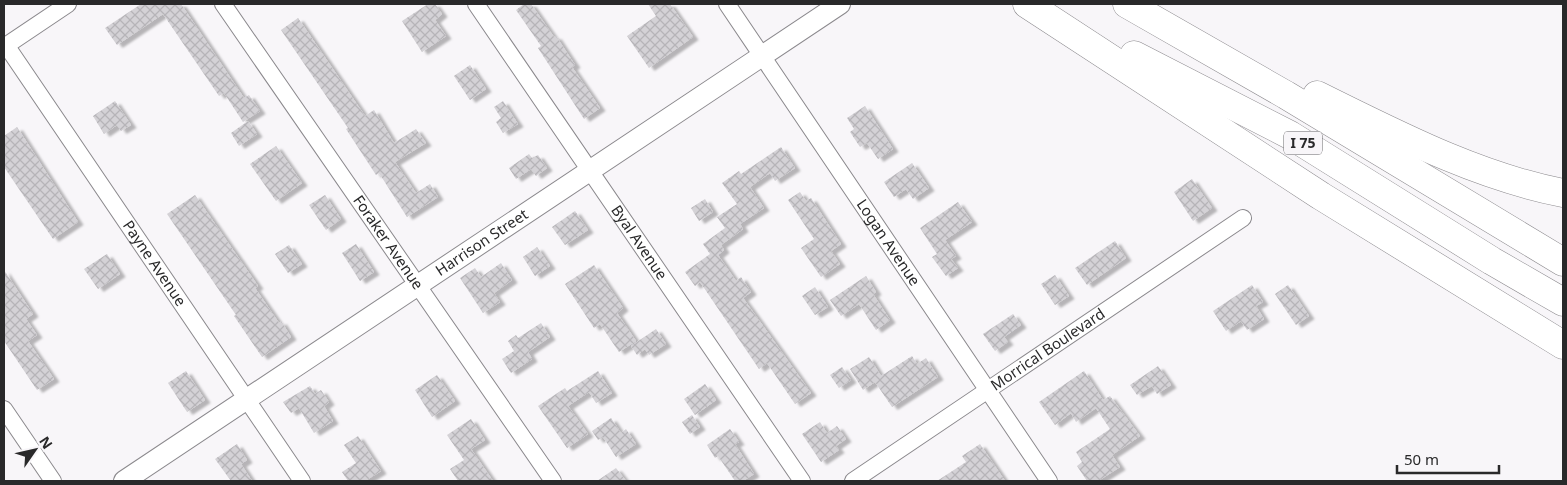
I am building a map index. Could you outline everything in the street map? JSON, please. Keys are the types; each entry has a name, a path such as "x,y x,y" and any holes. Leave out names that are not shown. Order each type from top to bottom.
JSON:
{"highway":[{"path":"1027,4 1321,196 1563,345"},
{"name":"I 75","path":"1032,4 1290,135 1492,261 1563,302"},
{"name":"I 75","path":"1127,4 1294,100 1563,262"},
{"path":"1133,4 1423,147 1525,186 1563,193"}],"street":[{"path":"5,46 68,4"},
{"name":"Foraker Avenue","path":"224,4 553,481"},
{"name":"Byal Avenue","path":"476,4 802,481"},
{"name":"Logan Avenue","path":"727,4 1049,481"},
{"name":"Harrison Street","path":"124,481 417,284 840,4"},
{"name":"Payne Avenue","path":"5,46 302,481"},
{"name":"Morrical Boulevard","path":"853,481 1243,218"},
{"path":"4,409 53,481"}],"building":[{"path":"141,4 181,4 244,98 249,95 260,111 243,122 224,93 219,96 163,14 117,45 105,28"},
{"path":"428,4 435,4 442,14 435,20 446,36 422,52 402,21"},
{"path":"524,4 531,4 554,37 556,36 575,65 572,67 600,108 584,119 538,48 541,46 516,10"},
{"path":"648,4 670,4 693,37 649,68 627,36 656,16"},
{"path":"298,18 365,116 374,110 394,143 416,129 426,143 395,162 416,193 430,184 438,197 407,217 379,173 376,175 346,129 348,128 281,30"},
{"path":"470,65 486,89 470,100 454,76"},
{"path":"115,101 131,125 121,131 117,125 104,134 93,116"},
{"path":"503,101 518,124 503,133 496,122 501,118 494,107"},
{"path":"865,106 893,149 878,159 867,143 860,147 850,132 854,129 847,118"},
{"path":"248,121 257,134 239,146 231,133"},
{"path":"17,127 78,222 53,239 4,167 4,136"},
{"path":"276,146 302,183 276,201 250,164"},
{"path":"781,147 795,168 775,181 770,173 750,187 764,208 740,224 743,229 721,245 724,250 718,255 736,281 741,277 751,292 743,298 811,393 795,404 767,363 759,369 700,282 695,286 685,272 710,254 703,244 725,228 717,217 737,204 722,183 739,171 741,174"},
{"path":"529,154 532,158 538,155 547,168 536,176 531,169 516,179 509,168"},
{"path":"912,163 929,188 913,199 906,189 894,197 884,182"},
{"path":"1192,179 1212,208 1193,221 1174,192"},
{"path":"800,192 806,201 811,198 841,244 831,251 840,264 821,277 801,248 814,239 788,200"},
{"path":"195,195 258,286 255,288 291,337 262,357 234,316 236,315 167,214"},
{"path":"325,195 341,219 326,230 309,205"},
{"path":"705,199 713,212 699,221 691,208"},
{"path":"958,202 972,222 945,240 956,256 951,259 958,268 946,276 932,257 937,254 920,228"},
{"path":"575,211 588,230 565,245 552,227"},
{"path":"1115,241 1126,258 1087,285 1075,268"},
{"path":"356,244 374,272 360,281 342,253"},
{"path":"289,245 302,264 288,273 275,254"},
{"path":"537,247 550,266 535,276 523,257"},
{"path":"107,254 120,274 98,289 84,269"},
{"path":"501,263 512,280 494,293 500,302 483,313 460,278 475,268 481,277"},
{"path":"594,265 623,308 617,313 636,341 619,352 600,324 594,328 565,284"},
{"path":"4,270 33,314 26,319 37,335 28,341 54,379 37,390 4,341"},
{"path":"1055,275 1069,296 1055,305 1041,284"},
{"path":"866,276 876,292 873,294 890,320 876,330 859,304 841,316 830,300"},
{"path":"1252,285 1263,302 1256,306 1264,319 1247,330 1241,321 1226,331 1213,311"},
{"path":"1288,285 1309,316 1296,325 1275,294"},
{"path":"815,287 828,307 815,315 802,296"},
{"path":"1013,314 1021,325 1004,337 1008,342 995,351 983,334"},
{"path":"541,323 550,337 528,352 532,359 511,373 502,359 514,351 508,341 516,335 518,338"},
{"path":"656,329 666,344 649,355 645,349 637,355 631,346"},
{"path":"912,356 917,364 926,358 938,377 892,407 875,382 863,390 850,369 869,357 881,376"},
{"path":"1158,366 1171,385 1157,394 1152,386 1137,395 1130,385"},
{"path":"842,367 851,380 839,388 830,375"},
{"path":"186,371 205,400 187,412 168,383"},
{"path":"598,371 612,393 596,403 589,392 568,406 588,434 567,448 538,406 565,388 567,391"},
{"path":"1084,371 1103,400 1110,396 1140,436 1112,455 1120,467 1098,481 1087,481 1077,466 1082,462 1076,452 1110,429 1096,408 1076,422 1071,413 1055,425 1039,402"},
{"path":"437,375 455,401 432,417 415,390"},
{"path":"705,384 716,400 695,415 684,399"},
{"path":"310,386 315,394 321,390 329,402 324,406 333,421 314,433 299,408 291,413 283,402"},
{"path":"692,415 700,427 690,434 682,422"},
{"path":"611,418 621,433 626,429 636,444 616,457 603,437 598,440 592,431"},
{"path":"471,419 485,440 471,449 493,481 458,481 450,469 464,460 447,435"},
{"path":"820,422 827,433 837,426 846,439 836,446 839,450 821,462 802,434"},
{"path":"730,429 739,442 735,444 754,474 743,481 735,481 718,456 715,458 707,445"},
{"path":"358,436 381,471 365,481 348,481 342,472 356,463 344,445"},
{"path":"237,444 247,460 241,464 252,481 231,481 215,459"},
{"path":"980,444 1005,481 937,481 966,462 962,456"},
{"path":"616,468 626,481 597,481"}]}
